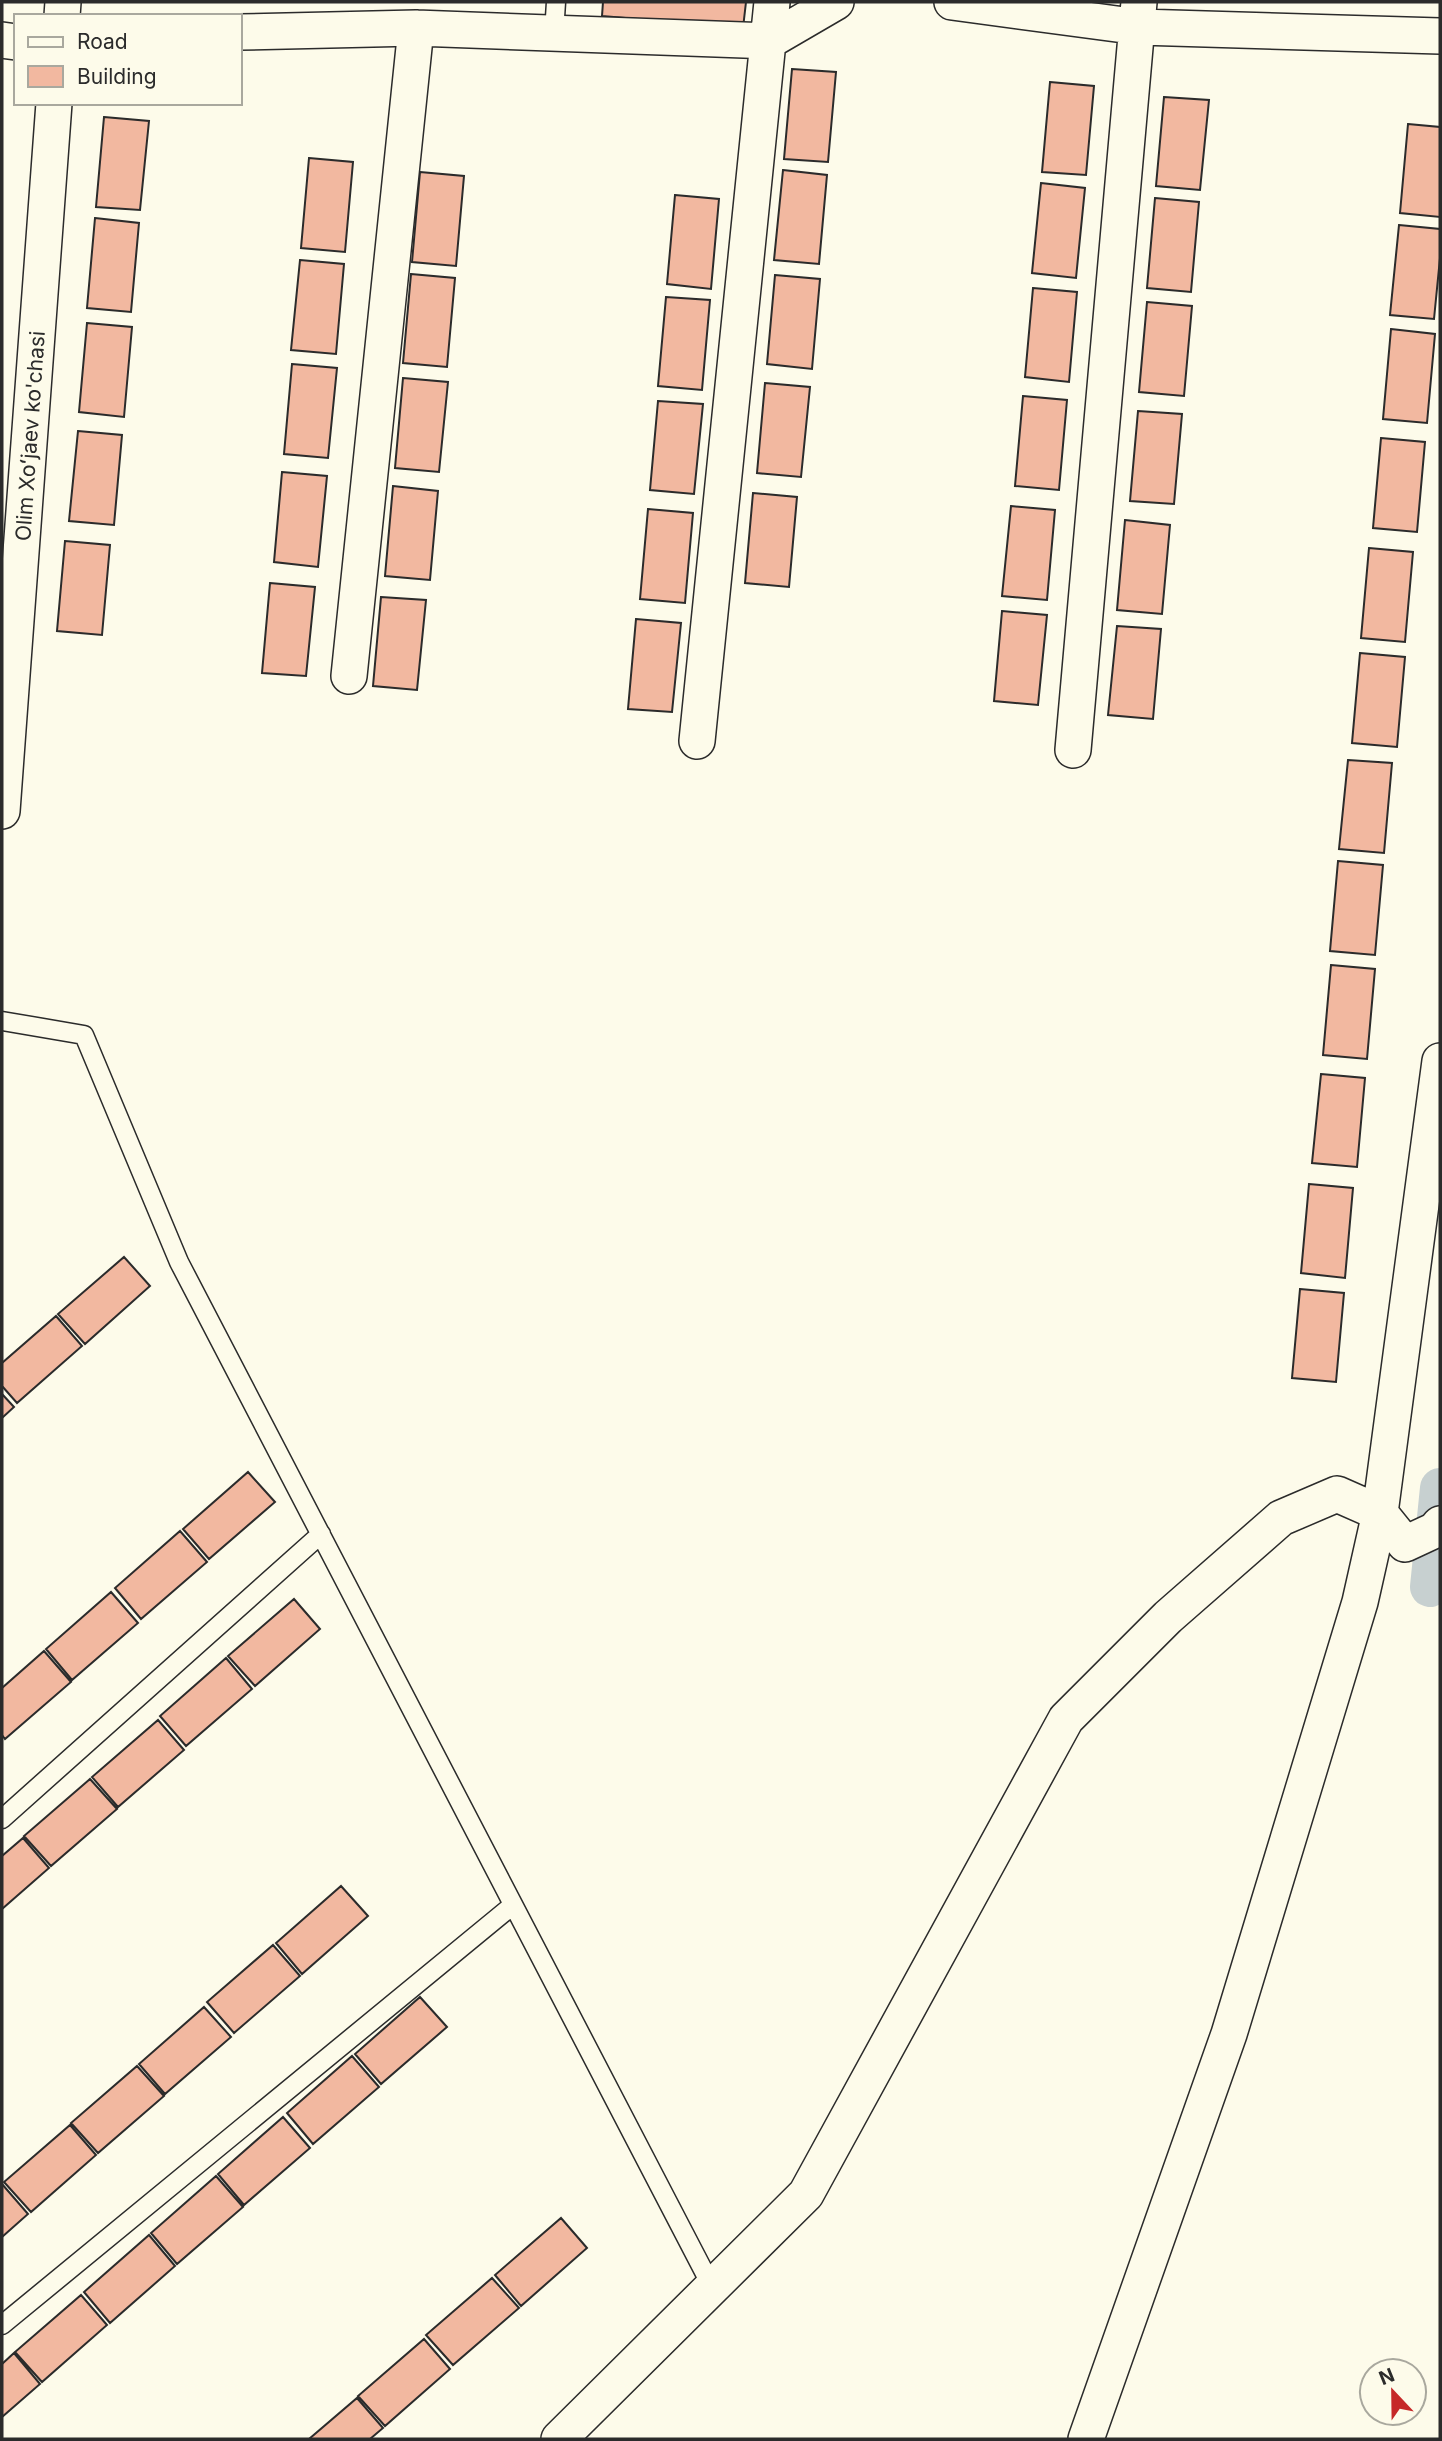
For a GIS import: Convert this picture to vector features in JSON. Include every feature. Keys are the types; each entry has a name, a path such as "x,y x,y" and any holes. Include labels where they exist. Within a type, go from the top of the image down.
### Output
{"street":[{"path":"697,741 772,2"},
{"path":"242,32 416,28 555,18 769,41 836,2"},
{"path":"952,2 1440,36"},
{"path":"1073,750 1139,14"},
{"path":"349,676 416,28"},
{"name":"Olim Xoʻjaev ko'chasi","path":"2,811 54,105"},
{"path":"1086,2439 1229,2034 1360,1602 1380,1513 1440,1061"},
{"path":"559,2439 806,2194 1066,1719 1168,1617 1281,1518 1337,1494 1380,1513 1405,1545 1435,1530 1440,1524"}],"lane":[{"path":"2,1021 83,1035 179,1262 712,2287"},
{"path":"2,1819 321,1534"},
{"path":"2,2325 513,1905"}],"building":[{"path":"603,2 746,2 743,28 602,16"},
{"path":"792,69 836,72 828,162 784,159"},
{"path":"1050,82 1094,86 1086,175 1042,172"},
{"path":"1164,97 1209,100 1200,190 1156,186"},
{"path":"104,117 149,121 140,210 96,207"},
{"path":"1408,124 1440,127 1440,217 1400,213"},
{"path":"309,158 353,162 345,252 301,248"},
{"path":"783,170 827,175 819,264 774,260"},
{"path":"420,172 464,176 456,266 412,262"},
{"path":"1041,183 1085,188 1076,278 1032,273"},
{"path":"675,195 719,199 711,289 667,284"},
{"path":"1155,198 1199,202 1191,292 1147,288"},
{"path":"95,218 139,223 131,312 87,308"},
{"path":"1399,225 1440,229 1434,319 1390,315"},
{"path":"300,260 344,264 336,354 291,350"},
{"path":"411,274 455,278 447,367 403,363"},
{"path":"775,275 820,279 812,369 767,364"},
{"path":"1033,288 1077,292 1069,382 1025,377"},
{"path":"666,297 710,300 702,390 658,386"},
{"path":"1147,302 1192,306 1184,396 1139,392"},
{"path":"87,323 132,327 124,417 79,412"},
{"path":"1391,329 1435,334 1427,423 1383,419"},
{"path":"292,364 337,368 328,458 284,454"},
{"path":"403,378 448,382 439,472 395,468"},
{"path":"765,383 810,387 801,477 757,473"},
{"path":"1023,396 1067,400 1059,490 1015,486"},
{"path":"658,401 703,404 694,494 650,490"},
{"path":"1138,411 1182,414 1174,504 1130,501"},
{"path":"78,431 122,435 114,525 69,521"},
{"path":"1381,438 1425,442 1417,532 1373,528"},
{"path":"282,472 327,476 318,567 274,562"},
{"path":"393,486 438,491 430,580 385,576"},
{"path":"753,493 797,497 789,587 745,583"},
{"path":"1011,506 1055,510 1047,600 1002,596"},
{"path":"648,509 693,513 685,603 640,599"},
{"path":"1125,520 1170,525 1162,614 1117,610"},
{"path":"65,541 110,545 102,635 57,631"},
{"path":"1369,548 1413,552 1405,642 1361,638"},
{"path":"270,583 315,587 306,676 262,673"},
{"path":"381,597 426,600 417,690 373,686"},
{"path":"1002,611 1047,615 1038,705 994,701"},
{"path":"636,619 681,623 672,712 628,709"},
{"path":"1117,626 1161,629 1153,719 1108,715"},
{"path":"1360,653 1405,657 1397,747 1352,743"},
{"path":"1348,760 1392,763 1384,853 1339,849"},
{"path":"1338,861 1383,865 1375,955 1330,951"},
{"path":"1331,965 1375,969 1367,1059 1323,1055"},
{"path":"1321,1074 1365,1078 1357,1167 1312,1163"},
{"path":"1309,1184 1353,1188 1345,1278 1301,1273"},
{"path":"124,1257 150,1286 85,1344 58,1314"},
{"path":"1300,1289 1344,1293 1336,1382 1292,1378"},
{"path":"56,1316 82,1346 17,1403 2,1386 2,1363"},
{"path":"2,1394 14,1407 2,1418"},
{"path":"248,1472 275,1502 209,1559 183,1529"},
{"path":"180,1531 207,1562 141,1619 115,1588"},
{"path":"111,1592 138,1623 72,1680 46,1649"},
{"path":"294,1599 320,1629 255,1686 228,1656"},
{"path":"44,1651 71,1682 5,1739 2,1735 2,1688"},
{"path":"226,1658 252,1689 186,1746 160,1716"},
{"path":"158,1720 184,1750 118,1807 92,1777"},
{"path":"90,1779 117,1809 51,1866 24,1836"},
{"path":"23,1838 49,1868 2,1909 2,1856"},
{"path":"341,1886 368,1916 302,1974 276,1943"},
{"path":"273,1945 300,1976 234,2033 207,2002"},
{"path":"420,1997 447,2027 381,2084 355,2054"},
{"path":"204,2007 231,2037 165,2094 139,2064"},
{"path":"352,2056 379,2087 313,2144 287,2113"},
{"path":"137,2066 164,2096 98,2153 71,2123"},
{"path":"283,2117 310,2148 244,2205 218,2174"},
{"path":"70,2125 96,2155 31,2212 4,2182"},
{"path":"216,2176 243,2207 177,2264 151,2233"},
{"path":"2,2184 28,2214 2,2237"},
{"path":"561,2218 587,2248 521,2306 495,2275"},
{"path":"149,2235 175,2266 110,2323 84,2292"},
{"path":"492,2278 519,2308 453,2365 426,2335"},
{"path":"81,2295 107,2325 42,2382 15,2352"},
{"path":"424,2339 450,2369 385,2426 358,2396"},
{"path":"14,2353 40,2384 2,2417 2,2364"},
{"path":"357,2398 383,2428 370,2439 309,2439"}],"waterway":[{"path":"1430,1587 1440,1488"}]}
